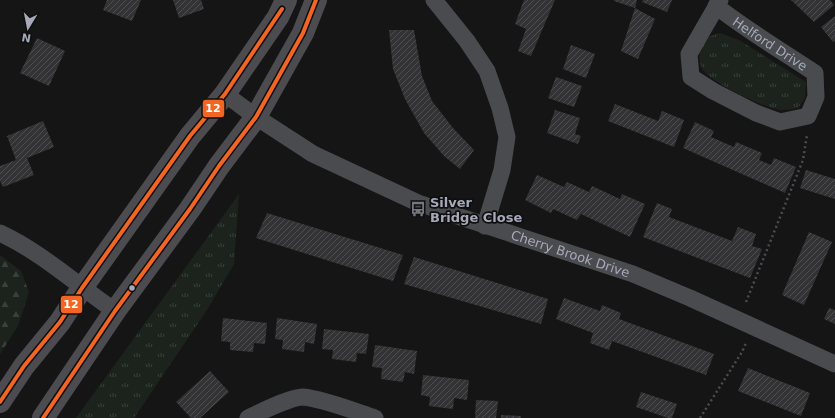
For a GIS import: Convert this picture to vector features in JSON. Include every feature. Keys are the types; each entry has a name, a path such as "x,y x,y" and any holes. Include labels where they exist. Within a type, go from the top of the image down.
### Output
{"main road":[{"path":"0,402 24,366 60,322 82,288 190,136 225,94 278,17 286,0"},
{"path":"43,418 115,311 256,116 302,33 316,0"}],"street":[{"path":"434,0 467,41 487,71 500,108 507,137 502,170 485,226"},
{"name":"Helford Drive","path":"718,3 743,27 815,73 816,97 808,116 780,122 756,113 713,91 691,77 689,54 718,3"},
{"name":"Cherry Brook Drive","path":"225,94 313,154 384,188 418,203 633,274 753,326 835,364"},
{"path":"0,233 52,264 82,288 115,311"},
{"path":"248,418 278,404 302,397 330,403 375,418"}],"path":[{"path":"753,284 803,160 808,116"},
{"path":"700,418 742,352 753,326"}],"green space":[{"path":"720,33 739,40 806,82 805,98 798,108 782,110 774,109 728,88 708,75 701,66 699,57 701,47 705,40"},
{"path":"239,194 234,264 207,310 134,418 76,418"},
{"path":"0,255 21,271 29,292 18,326 0,354"}],"building":[{"path":"107,0 141,0 132,21 103,10"},
{"path":"173,0 201,0 204,9 179,18"},
{"path":"524,0 555,0 531,56 518,51 526,29 515,24"},
{"path":"614,0 637,0 635,8"},
{"path":"643,0 672,0 667,12 642,2"},
{"path":"791,0 830,0 834,5 814,22"},
{"path":"635,8 655,19 638,59 621,51"},
{"path":"835,16 835,41 833,42 821,27"},
{"path":"389,30 414,30 422,76 432,101 453,128 474,150 460,169 444,156 424,133 405,99 393,69"},
{"path":"37,38 65,51 49,86 20,73"},
{"path":"571,45 595,54 586,78 563,69"},
{"path":"556,77 582,86 574,107 548,98"},
{"path":"615,104 658,121 662,111 684,120 674,147 608,121"},
{"path":"555,110 580,118 575,134 581,136 578,144 547,133"},
{"path":"43,121 54,147 27,158 34,175 3,187 0,181 0,166 16,160 7,136"},
{"path":"695,122 714,131 711,137 734,147 736,142 762,153 759,160 771,165 774,158 796,167 785,193 683,148"},
{"path":"806,170 835,179 835,199 800,188"},
{"path":"537,175 564,187 567,182 589,192 592,186 620,199 622,194 645,204 630,237 581,214 577,220 553,209 551,213 525,200"},
{"path":"657,203 672,209 669,217 732,241 738,227 756,234 752,246 762,249 750,278 643,237"},
{"path":"267,213 403,255 393,281 256,238"},
{"path":"809,232 832,242 804,305 782,295"},
{"path":"414,257 548,299 541,324 404,284"},
{"path":"564,298 600,311 602,305 621,313 619,319 714,354 706,375 612,341 609,350 590,343 593,333 556,319"},
{"path":"829,308 835,310 835,324 824,319"},
{"path":"223,318 267,323 265,344 254,343 253,352 230,350 230,342 221,341"},
{"path":"277,318 317,324 314,344 305,342 304,352 282,349 283,340 275,339"},
{"path":"324,329 369,334 366,354 357,353 356,362 332,359 333,350 322,349"},
{"path":"375,345 417,351 414,374 405,372 403,382 381,379 382,368 372,367"},
{"path":"748,368 810,393 801,416 738,391"},
{"path":"210,371 229,392 200,418 191,418 176,402"},
{"path":"423,375 469,380 467,400 454,398 453,409 429,406 430,397 421,395"},
{"path":"641,392 677,404 672,418 636,407"},
{"path":"476,400 498,401 496,418 475,418"},
{"path":"501,415 521,416 521,418 501,418"}],"transit line":[{"name":"12","path":"43,418 115,311 256,117 303,33 316,0"},
{"name":"12","path":"0,402 24,366 60,322 82,288 190,136 225,94 282,9"}],"place":[{"name":"Silver Bridge Close","path":"418,209"}]}
